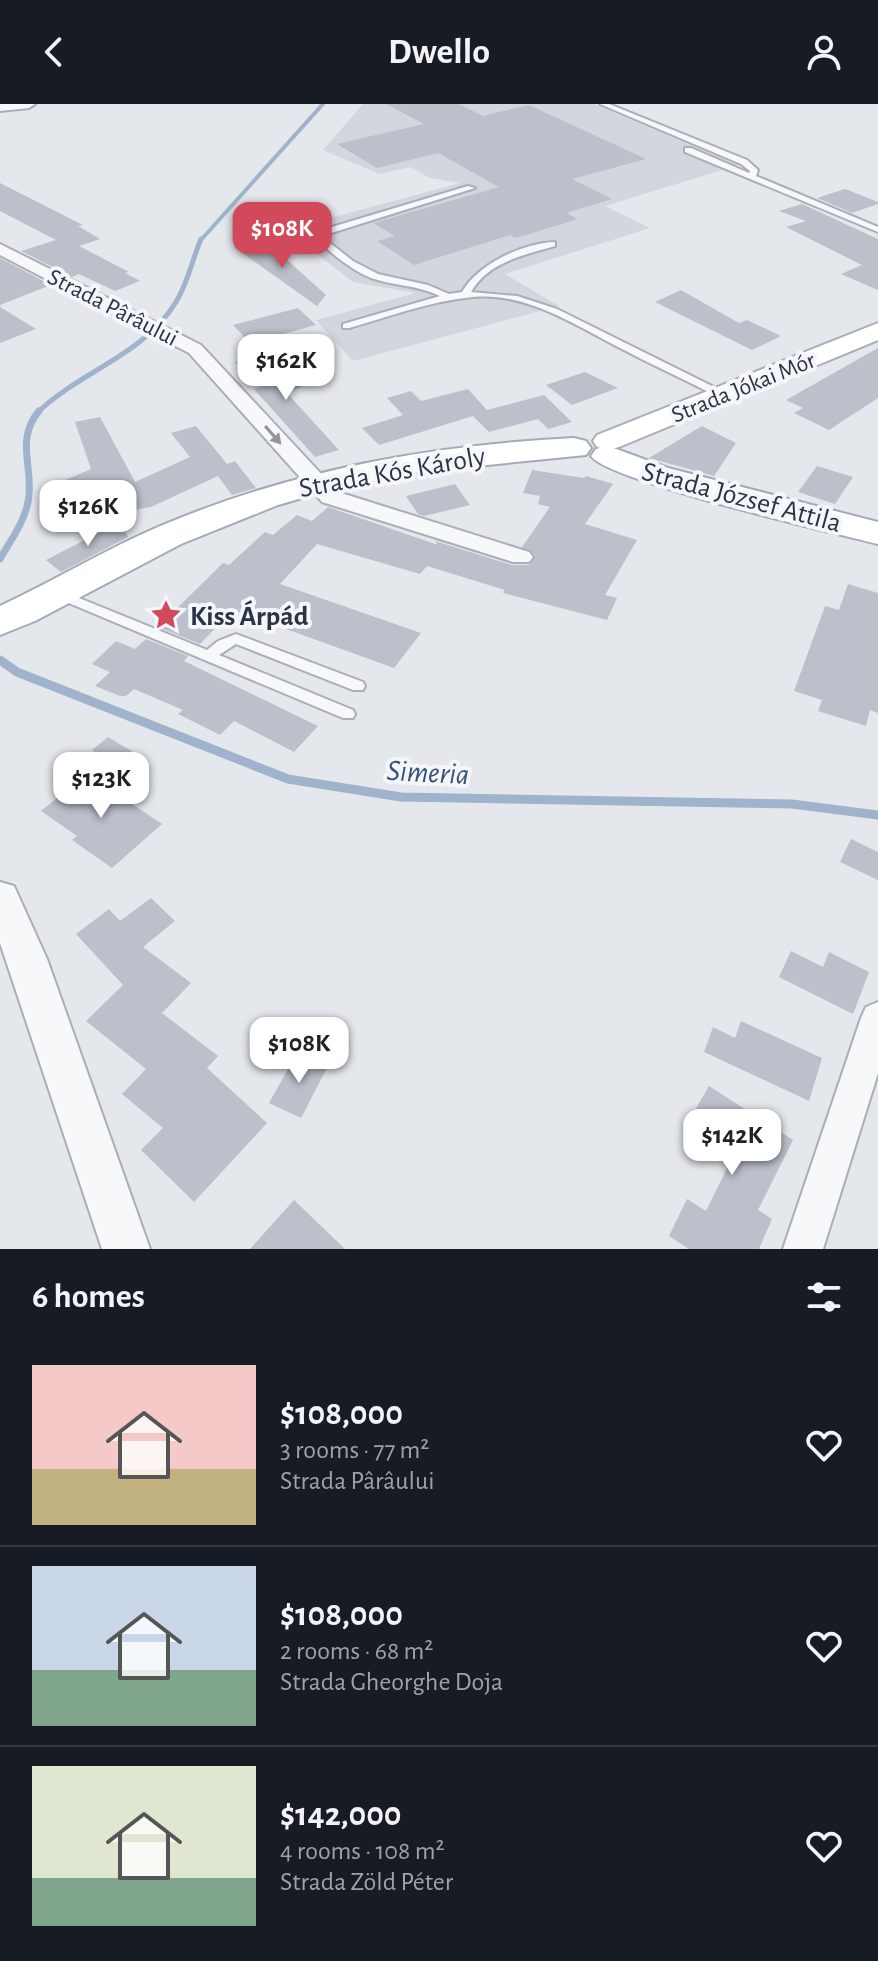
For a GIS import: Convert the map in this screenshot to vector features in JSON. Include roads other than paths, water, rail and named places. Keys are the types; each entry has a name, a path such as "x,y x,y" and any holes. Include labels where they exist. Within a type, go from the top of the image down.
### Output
{"main road":[{"name":"Strada Jókai Mór","path":"597,448 878,331"},
{"name":"Strada Kós Károly","path":"5,620 205,520 313,482 462,455 597,448"},
{"name":"Strada József Attila","path":"597,448 656,475 878,533"}],"street":[{"path":"0,107 29,104"},
{"name":"Strada Pârâului","path":"0,249 180,340 210,362 313,482 330,497 521,557"},
{"path":"0,898 27,959 126,1249"},
{"path":"803,1249 878,1018"}],"lane":[{"path":"603,104 744,162 754,170 752,177"},
{"path":"688,150 878,230"},
{"path":"449,298 426,285 381,278 352,266 321,239 325,232 471,188"},
{"path":"464,296 472,279 483,269 552,244"},
{"path":"346,326 449,298 511,296 528,300 724,396"},
{"path":"57,593 348,714"},
{"path":"208,656 223,644 236,639 358,686"}],"waterway":[{"name":"Simeria","path":"200,240 323,104"},
{"name":"Simeria","path":"39,412 54,398 129,350 162,321 180,295 200,240"},
{"name":"Simeria","path":"0,559 26,510 29,490 26,444 32,422 39,412"},
{"name":"Simeria","path":"0,660 17,672 288,779 401,797 792,804 878,815"}],"place":[{"name":"Kiss Árpád","path":"166,615"}]}
